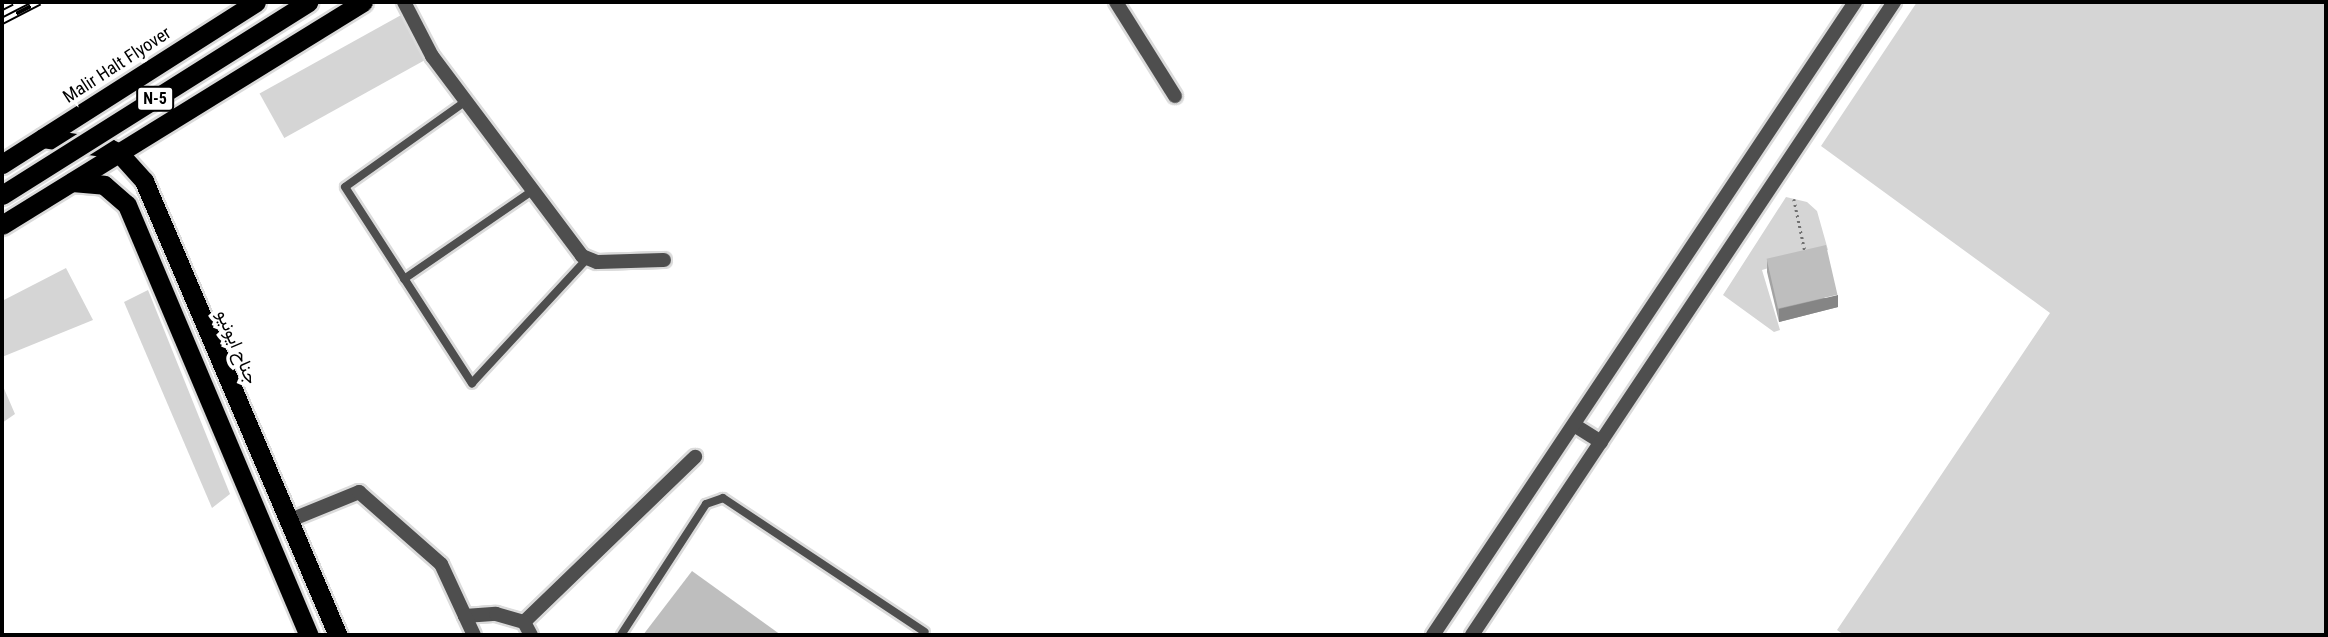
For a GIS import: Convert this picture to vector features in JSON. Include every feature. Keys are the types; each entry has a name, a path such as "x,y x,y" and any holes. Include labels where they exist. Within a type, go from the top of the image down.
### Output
{"highway":[{"name":"Malir Halt Flyover","path":"2,164 256,2"},
{"name":"N-5","path":"2,195 308,2"},
{"path":"2,225 363,2"},
{"path":"186,46 189,71 211,94"},
{"path":"43,138 96,145 119,153"},
{"name":"جناح ایونیو","path":"119,153 134,167 153,200 338,635"},
{"path":"72,182 104,185 127,205 309,635"},
{"path":"272,544 291,528"}],"street":[{"path":"404,2 432,56 532,191 587,259 664,260"},
{"path":"1116,2 1175,96"},
{"path":"1433,635 1855,2"},
{"path":"1472,635 1894,2"},
{"path":"1574,425 1601,442"},
{"path":"465,616 496,614 527,629 695,457"},
{"path":"291,528 359,492 441,564 474,635"}],"lane":[{"path":"466,101 345,187 472,383 587,259"},
{"path":"404,279 532,191"},
{"path":"621,635 706,504 723,498 925,632"}],"path":[{"path":"1794,199 1806,257"}],"shaded area":[{"path":"1917,2 2326,2 2326,635 1844,635 1837,630 2050,313 1821,146"},
{"path":"403,14 428,59 284,138 260,94"},
{"path":"1786,197 1807,202 1817,211 1828,250 1762,270 1780,330 1774,332 1723,295"},
{"path":"66,268 93,320 2,357 2,301"},
{"path":"148,290 230,494 212,508 124,302"},
{"path":"2,384 15,414 2,423"}],"building":[{"path":"1826,245 1837,295 1778,308 1767,259"},
{"path":"692,571 781,635 643,635"}],"railway":[{"path":"2,7 12,2"},
{"path":"2,21 39,2"}]}
